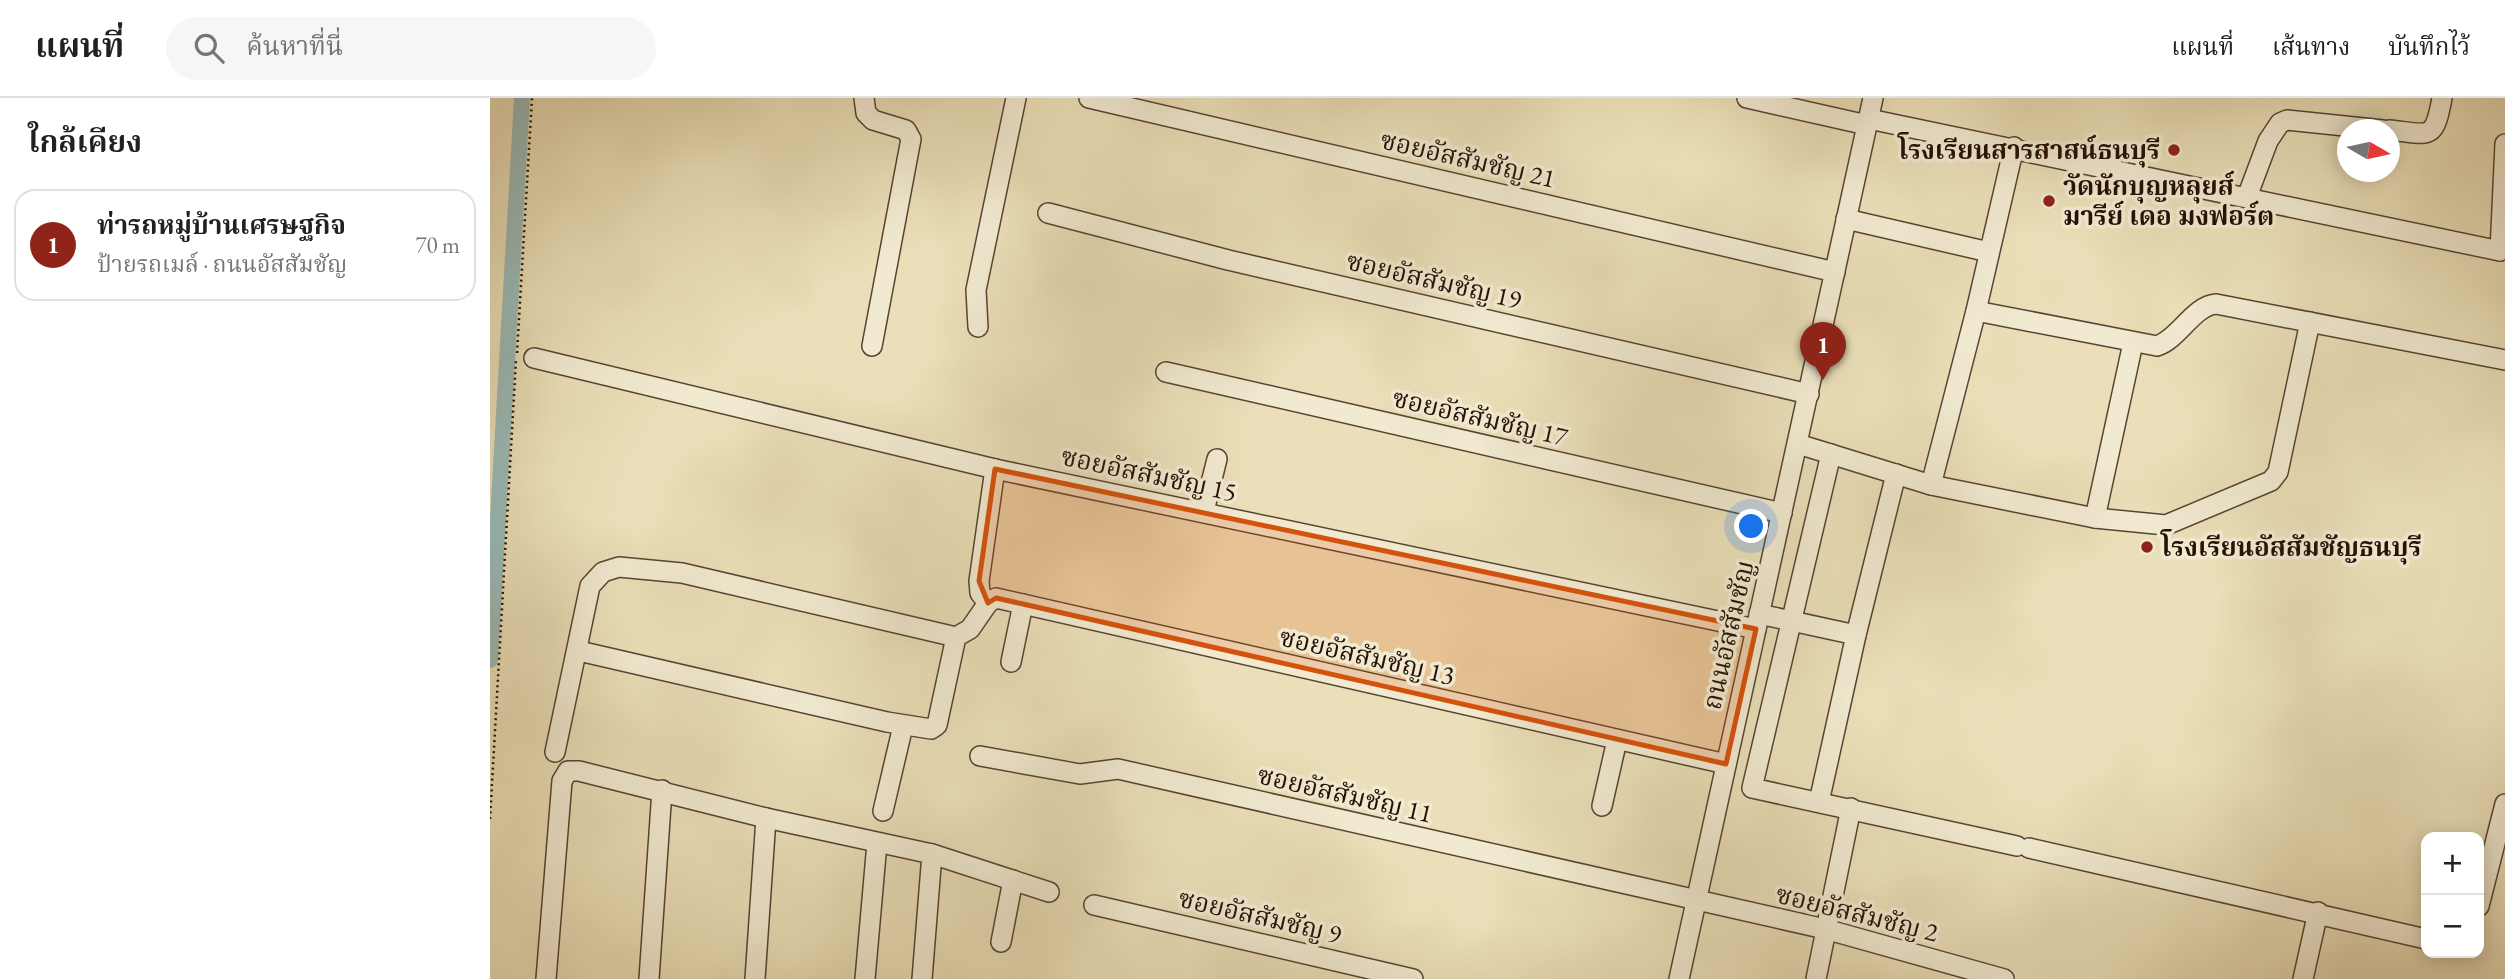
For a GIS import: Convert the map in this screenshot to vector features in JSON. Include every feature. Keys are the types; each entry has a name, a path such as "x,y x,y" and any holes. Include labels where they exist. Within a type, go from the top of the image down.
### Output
{"street":[{"path":"864,98 866,113 873,120 906,130 911,139 873,346"},
{"path":"978,327 976,290 1016,98"},
{"name":"ซอยอัสสัมชัญ 21","path":"1089,98 1835,272"},
{"path":"1747,98 2014,147 2503,253 2505,144"},
{"name":"ถนนอัสสัมชัญ","path":"1679,979 1873,98"},
{"path":"2400,131 2425,134 2432,131 2437,126 2442,98"},
{"path":"2247,197 2268,141 2280,123 2287,120 2337,125"},
{"path":"1931,485 1976,311 2014,147"},
{"name":"ซอยอัสสัมชัญ 19","path":"1048,213 1228,260 1809,394"},
{"path":"1846,219 1989,252"},
{"path":"1976,311 2133,343 2162,345 2211,304 2505,360"},
{"path":"1798,444 1931,485 2095,518 2166,525 2272,481 2278,472 2310,322"},
{"path":"2095,518 2133,343"},
{"name":"ซอยอัสสัมชัญ 15","path":"534,358 995,469 1758,622 1792,621 1856,635"},
{"name":"ซอยอัสสัมชัญ 17","path":"1166,372 1782,513"},
{"path":"1752,788 1831,454"},
{"path":"1204,511 1217,459"},
{"path":"555,752 579,651 590,586 603,572 619,567 682,573 956,636 970,629 992,600 980,593 979,581 995,469"},
{"path":"1819,802 1856,635 1896,474"},
{"name":"ซอยอัสสัมชัญ 13","path":"992,600 1023,604 1617,740 1724,773 1752,788 2318,912 2421,938"},
{"path":"1011,662 1023,604"},
{"path":"579,651 922,729 937,725 956,636"},
{"path":"883,811 902,726"},
{"path":"1602,806 1617,740"},
{"name":"ซอยอัสสัมชัญ 11","path":"980,756 1080,774 1118,769 1696,901"},
{"path":"546,979 562,781 568,771 579,771 766,818 932,854 1049,892"},
{"path":"649,979 662,790"},
{"path":"2482,895 2505,804"},
{"path":"1815,979 1851,808"},
{"path":"755,979 766,818"},
{"path":"865,979 877,843"},
{"path":"922,979 932,854"},
{"path":"1000,942 1013,880"},
{"name":"ซอยอัสสัมชัญ 2","path":"1696,901 1825,929 2004,979"},
{"name":"ซอยอัสสัมชัญ 9","path":"1094,905 1413,979"},
{"path":"2303,979 2318,912"}],"path":[{"path":"490,819 532,98"}],"highlighted area":[{"path":"995,469 1756,629 1726,764 996,598 988,603 979,581"}],"waterway":[{"path":"490,660 522,98"}],"place":[{"name":"โรงเรียนสารสาสน์ธนบุรี","path":"2174,150"},
{"name":"วัดนักบุญหลุยส์ มารีย์ เดอ มงฟอร์ต","path":"2049,201"},
{"name":"ท่ารถหมู่บ้านเศรษฐกิจ","path":"1823,380"},
{"name":"โรงเรียนอัสสัมชัญธนบุรี","path":"2147,547"}]}
